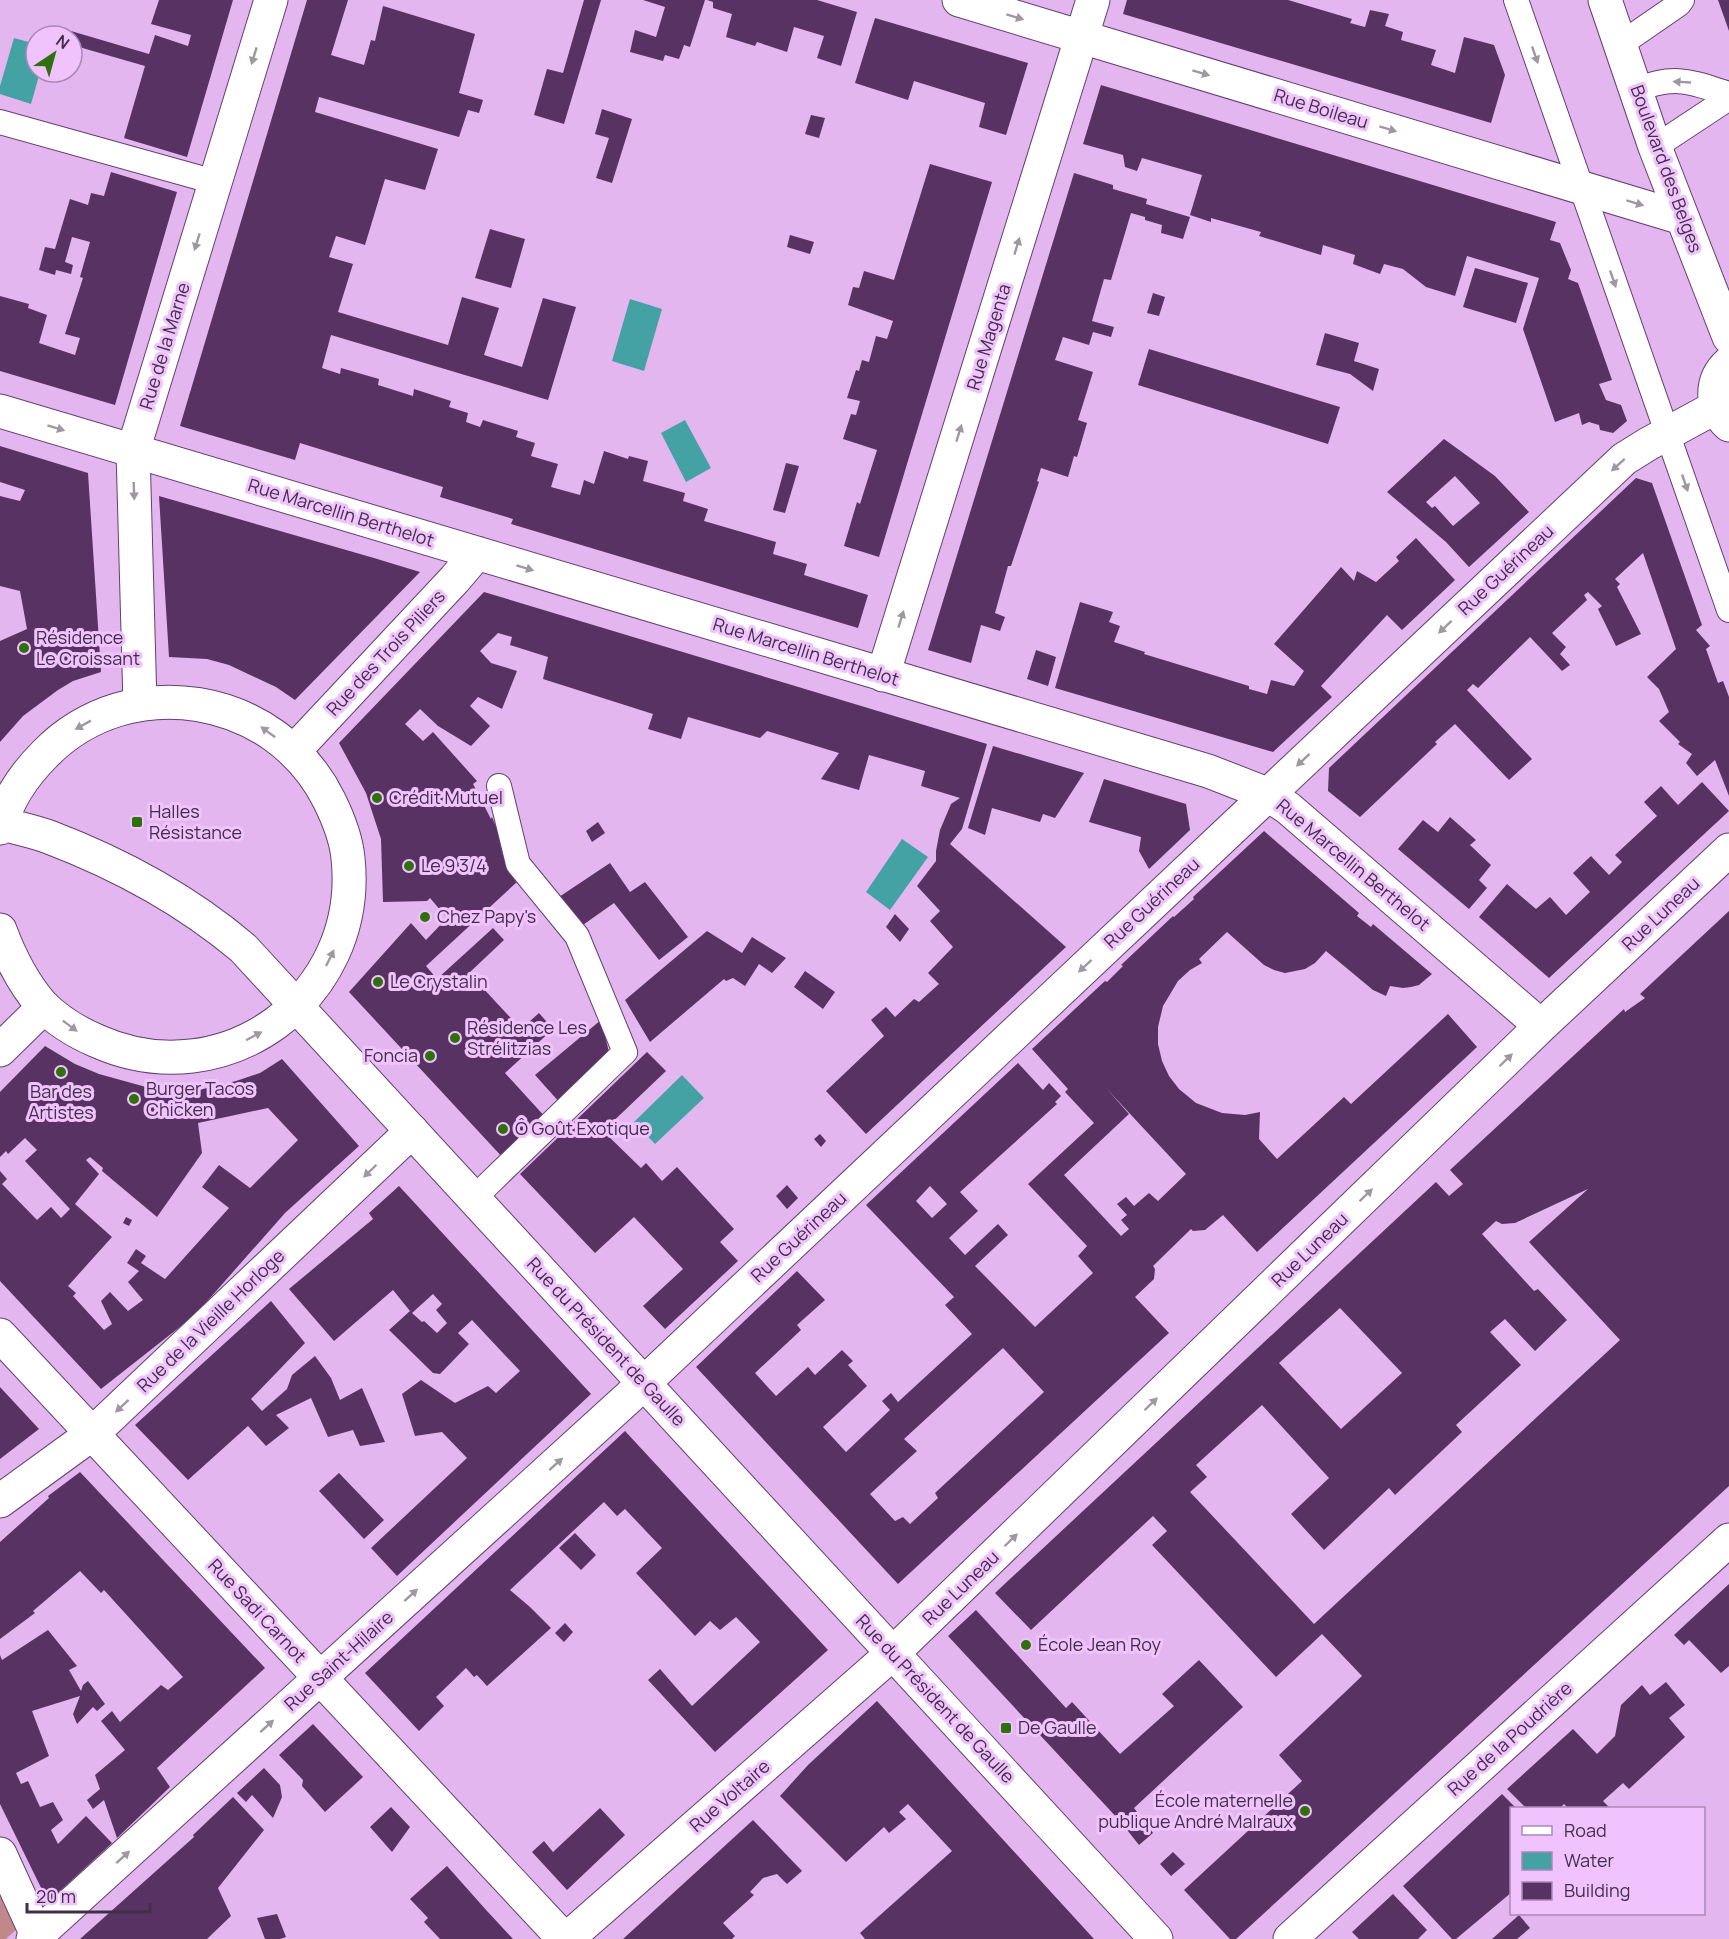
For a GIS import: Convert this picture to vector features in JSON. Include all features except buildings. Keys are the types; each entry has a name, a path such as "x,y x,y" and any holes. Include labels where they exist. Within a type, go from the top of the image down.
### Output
{"street":[{"name":"Rue de la Marne","path":"140,704 133,451 271,0"},
{"name":"Rue Boileau","path":"958,0 1682,218"},
{"name":"Rue Magenta","path":"883,675 1093,0"},
{"name":"Boulevard des Belges","path":"1605,0 1655,147 1729,337"},
{"path":"1723,416 1714,394 1716,380 1729,363"},
{"name":"Rue Marcellin Berthelot","path":"0,411 1208,771 1267,794 1317,833 1541,1026"},
{"name":"Rue Guérineau","path":"644,1383 1624,459 1668,434 1723,416"},
{"name":"Rue des Trois Piliers","path":"294,751 477,553"},
{"path":"0,825 14,794 32,767 54,744 80,726 109,712 140,704 182,702 222,709 260,726 294,751 320,782 338,818 348,857 349,888 340,938 323,974 297,1006 278,1023 231,1048 193,1057 154,1058 116,1049 80,1033 44,1006 26,984 9,955 0,930"},
{"name":"Rue du Président de Gaulle","path":"0,825 57,840 159,888 214,923 243,948 1156,1939"},
{"name":"Rue Luneau","path":"893,1653 1541,1026 1729,849"},
{"path":"0,1050 44,1006"},
{"name":"Rue de la Vieille Horloge","path":"0,1500 92,1434 412,1131"},
{"name":"Rue Sadi Carnot","path":"0,1335 566,1939"},
{"name":"Rue Saint-Hilaire","path":"35,1937 644,1383"},
{"name":"Rue de la Poudrière","path":"1290,1939 1729,1540"},
{"name":"Rue Voltaire","path":"566,1939 893,1653"},
{"path":"0,1854 35,1937"}],"lane":[{"path":"1516,0 1729,610"},
{"path":"1621,44 1682,0"},
{"path":"1636,90 1655,82 1687,80 1729,96"},
{"path":"1655,147 1729,96"},
{"path":"0,122 215,182"},
{"path":"474,1198 625,1052 577,936 518,864 499,786"}],"shaded area":[{"path":"0,1887 20,1926 6,1939 0,1939"}],"water":[{"path":"14,38 24,41 24,84 37,84 31,104 0,94 0,86"},
{"path":"630,299 662,309 644,371 612,361"},
{"path":"685,420 711,468 686,482 661,433"},
{"path":"902,839 928,857 890,910 866,892"},
{"path":"682,1075 704,1098 655,1144 634,1122"}],"place":[{"name":"Résidence Le Croissant","path":"24,648"},
{"name":"Crédit Mutuel","path":"377,798"},
{"name":"Halles Résistance","path":"137,822"},
{"name":"Le 9 3/4","path":"409,866"},
{"name":"Chez Papy's","path":"425,917"},
{"name":"Le Crystalin","path":"378,982"},
{"name":"Résidence Les Strélitzias","path":"455,1038"},
{"name":"Foncia","path":"430,1056"},
{"name":"Bar des Artistes","path":"61,1072"},
{"name":"Burger Tacos Chicken","path":"134,1099"},
{"name":"Ô Goût Exotique","path":"503,1129"},
{"name":"École Jean Roy","path":"1026,1645"},
{"name":"De Gaulle","path":"1006,1728"},
{"name":"École maternelle publique André Malraux","path":"1305,1811"}]}
